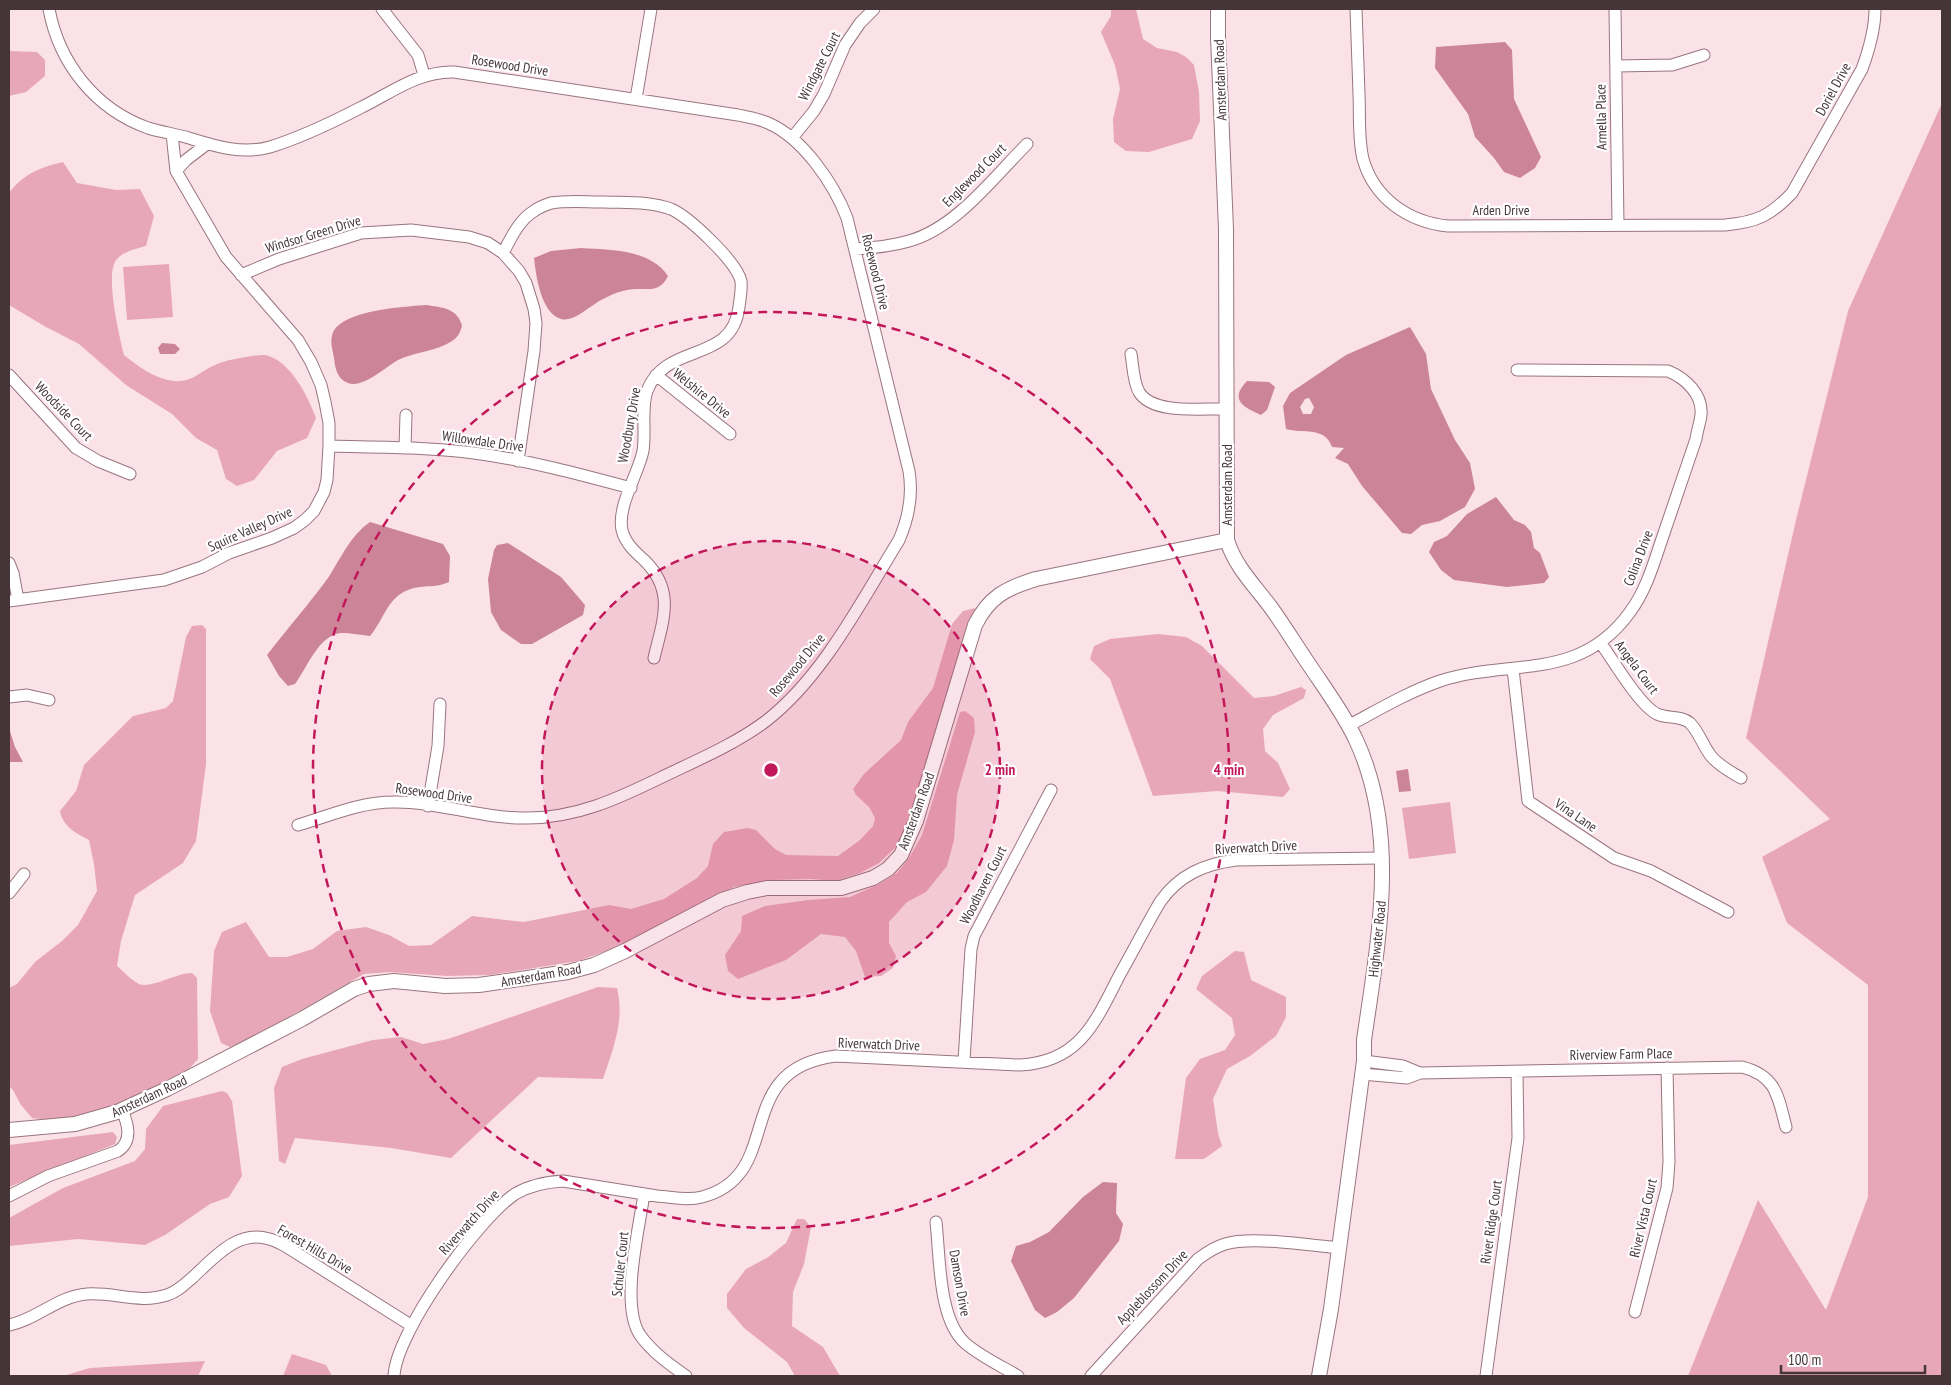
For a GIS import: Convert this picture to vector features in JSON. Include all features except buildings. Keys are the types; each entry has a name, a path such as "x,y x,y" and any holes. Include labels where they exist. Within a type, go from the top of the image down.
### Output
{"street":[{"name":"Rosewood Drive","path":"49,9 58,41 69,64 93,93 117,112 137,124 207,144 234,150 267,148 360,108 424,75 444,71 454,72 636,99 767,122 792,138 808,155 834,190 848,218 912,486 908,517 899,540 826,657 786,704 751,731 711,753 604,804 570,814 529,818 492,817 394,802 364,805 298,825"},
{"path":"382,9 418,55 424,75"},
{"path":"636,99 651,9"},
{"name":"Windgate Court","path":"792,138 819,103 845,45 860,23 874,9"},
{"name":"Amsterdam Road","path":"9,1130 75,1124 122,1110 167,1089 354,989 369,984 394,982 445,986 480,985 568,972 611,958 722,900 767,888 841,888 873,878 888,869 901,855 908,842 975,624 982,611 992,600 1015,585 1036,579 1227,540 1226,229 1218,9"},
{"name":"Arden Drive","path":"1356,9 1360,144 1363,158 1372,180 1380,193 1393,205 1421,221 1434,225 1725,225 1755,221 1778,208 1792,193 1800,178"},
{"name":"Armella Place","path":"1615,9 1618,225"},
{"name":"Doriel Drive","path":"1800,178 1862,69 1872,36 1875,9"},
{"path":"1616,66 1672,65 1704,55"},
{"name":"Squire Valley Drive","path":"12,602 164,580 202,567 229,553 294,528 314,511 324,492 327,480 329,423 321,385 311,362 298,340 226,257 176,171 172,134"},
{"path":"176,171 186,160 207,144"},
{"name":"Englewood Court","path":"855,250 909,242 951,220 1027,144"},
{"name":"Woodbury Drive","path":"502,253 525,217 534,210 549,204 564,202 652,204 673,210 692,222 738,274 741,287 739,310 732,328 724,340 666,365 656,375 647,391 642,452 621,517 622,530 630,546 656,574 665,597 665,612 654,658"},
{"name":"Windsor Green Drive","path":"241,275 287,256 361,233 411,230 469,237 488,242 520,271 526,282 536,323 534,351 518,461"},
{"path":"1131,354 1136,384 1140,392 1150,402 1162,407 1227,409"},
{"name":"Colina Drive","path":"1348,726 1405,696 1440,681 1481,672 1560,662 1593,647 1619,626 1631,612 1645,588 1696,439 1701,407 1692,387 1685,380 1668,371 1517,370"},
{"name":"Woodside Court","path":"9,375 76,448 98,461 130,474"},
{"name":"Welshire Drive","path":"656,375 730,434"},
{"path":"405,448 406,414"},
{"name":"Willowdale Drive","path":"329,446 405,448 474,453 518,461 631,488"},
{"name":"Highwater Road","path":"1227,540 1235,561 1273,610 1356,741 1370,779 1376,806 1382,858 1382,906 1364,1040 1363,1067 1319,1376"},
{"path":"9,563 13,573 12,602"},
{"name":"Angela Court","path":"1600,642 1651,709 1658,714 1677,717 1690,724 1712,757 1721,766 1741,778"},
{"name":"Vina Lane","path":"1513,669 1528,801 1614,858 1650,871 1728,912"},
{"path":"9,697 27,695 49,700"},
{"path":"428,806 438,746 440,704"},
{"name":"Woodhaven Court","path":"964,1062 970,958 974,936 1051,790"},
{"name":"Riverwatch Drive","path":"394,1376 402,1343 461,1250 503,1204 530,1186 546,1182 563,1181 676,1199 702,1197 722,1189 738,1175 750,1158 763,1112 770,1096 782,1079 804,1064 836,1056 1033,1064 1052,1060 1075,1046 1092,1027 1160,902 1171,888 1192,872 1217,862 1236,860 1382,858"},
{"path":"9,893 24,874"},
{"name":"Riverview Farm Place","path":"1363,1067 1407,1078 1420,1073 1742,1067 1754,1070 1765,1077 1773,1086 1786,1127"},
{"name":"River Vista Court","path":"1635,1312 1667,1188 1669,1162 1667,1068"},
{"name":"River Ridge Court","path":"1486,1376 1518,1138 1517,1072"},
{"path":"9,1196 48,1176 118,1151 124,1147 128,1140 128,1133 122,1110"},
{"name":"Schuler Court","path":"644,1194 630,1291 632,1314 639,1333 651,1349 686,1376"},
{"name":"Damson Drive","path":"936,1222 947,1314 952,1325 966,1344 1018,1376"},
{"name":"Forest Hills Drive","path":"9,1325 70,1298 87,1294 138,1300 154,1299 169,1295 180,1288 228,1245 242,1239 255,1237 269,1238 287,1247 412,1326"},
{"name":"Appleblossom Drive","path":"1091,1376 1192,1265 1211,1250 1225,1244 1237,1242 1287,1243 1338,1248"}],"shaded area":[{"path":"1111,9 1136,9 1143,39 1157,48 1177,52 1194,65 1199,92 1200,121 1192,139 1149,152 1126,151 1114,142 1113,119 1120,89 1115,65 1101,32 1111,16"},
{"path":"1505,42 1512,50 1514,99 1541,157 1535,168 1520,178 1504,172 1475,137 1468,114 1435,68 1436,47"},
{"path":"9,51 37,52 45,60 45,76 26,92 9,96"},
{"path":"1942,103 1942,1376 1688,1376 1758,1200 1826,1310 1868,1197 1868,985 1787,923 1762,857 1830,819 1746,738 1796,520 1848,311"},
{"path":"63,162 77,183 116,190 140,189 154,216 146,246 129,251 121,256 115,262 113,270 114,307 124,355 154,375 167,380 181,381 193,378 214,365 223,362 265,355 274,358 282,364 297,380 316,418 307,438 277,451 254,480 237,486 226,479 217,450 196,438 172,414 126,385 79,344 9,305 9,193 26,176 47,166"},
{"path":"581,248 617,251 640,256 660,267 668,276 660,286 650,289 618,292 573,318 561,319 554,315 544,302 538,284 534,258 551,251"},
{"path":"169,264 173,317 127,320 123,267"},
{"path":"425,305 448,310 457,315 462,326 456,338 440,347 398,360 360,383 348,383 341,379 336,369 331,344 332,336 337,327 346,320 358,315 388,309"},
{"path":"1410,327 1426,354 1431,389 1455,440 1470,463 1475,489 1465,507 1440,521 1422,525 1411,534 1402,533 1362,486 1348,464 1335,458 1344,448 1332,447 1329,440 1319,433 1286,429 1283,406 1290,393 1346,355","holes":["1309,398 1314,407 1311,414 1303,414 1300,407 1305,399"]},
{"path":"162,343 175,344 180,349 175,354 160,354 158,348"},
{"path":"1247,381 1269,382 1275,387 1267,410 1261,415 1240,402 1239,393"},
{"path":"1496,497 1514,520 1525,525 1531,532 1534,548 1540,553 1549,577 1544,583 1507,587 1454,580 1441,570 1429,552 1434,542 1447,536 1467,514"},
{"path":"370,522 443,544 450,556 449,582 405,591 392,601 370,636 342,633 327,639 314,653 295,684 288,686 279,676 267,655 328,578 351,541"},
{"path":"508,543 561,577 585,605 583,615 532,644 521,644 501,630 491,612 488,579 494,550 497,545"},
{"path":"975,608 914,811 901,842 879,863 860,873 836,881 811,879 775,880 734,887 618,947 578,961 490,975 447,976 390,972 364,974 256,1036 230,1047 221,1043 210,1011 214,951 222,932 246,922 269,957 287,957 313,949 337,931 366,927 389,935 409,946 431,945 472,916 524,922 609,905 631,909 664,899 697,878 708,866 713,844 724,832 748,828 756,830 775,849 786,855 838,856 860,840 873,826 875,818 869,807 856,795 853,789 864,774 901,740 908,722 933,688 952,624 963,611"},
{"path":"202,625 206,629 206,764 196,841 183,863 135,895 121,941 117,966 133,980 144,985 192,973 197,978 198,1059 189,1069 114,1105 73,1117 53,1119 32,1118 9,1086 9,988 17,984 35,962 62,941 78,925 97,891 89,840 67,825 60,811 76,791 84,765 133,716 166,708 173,701 186,637 192,626"},
{"path":"1158,634 1186,637 1202,646 1254,698 1274,696 1301,687 1306,690 1304,698 1273,715 1263,729 1265,751 1278,763 1290,789 1283,797 1217,791 1153,796 1110,679 1090,659 1094,646 1110,639"},
{"path":"965,711 974,718 975,732 957,795 954,840 947,866 926,892 907,902 889,922 889,943 896,956 893,968 881,976 865,977 856,951 845,937 821,934 786,960 738,979 728,971 725,955 741,931 742,916 765,906 850,897 879,884 897,873 909,858 922,835 960,712"},
{"path":"9,728 15,747 23,762 9,762"},
{"path":"1408,769 1411,791 1399,792 1396,771"},
{"path":"1450,802 1456,853 1409,859 1402,808"},
{"path":"1235,951 1244,952 1251,980 1286,997 1286,1017 1276,1036 1250,1056 1227,1069 1213,1099 1222,1146 1204,1159 1175,1159 1186,1078 1200,1059 1225,1050 1235,1035 1232,1018 1196,989 1202,976"},
{"path":"598,987 617,988 620,1012 617,1034 603,1079 538,1077 451,1158 391,1148 295,1138 285,1164 279,1161 274,1088 282,1067 302,1059 373,1040 401,1037 423,1044 448,1039"},
{"path":"222,1091 227,1093 232,1101 242,1176 229,1197 210,1204 165,1235 145,1245 78,1239 9,1246 9,1218 63,1188 135,1161 145,1149 146,1129 163,1106"},
{"path":"113,1132 117,1137 115,1144 9,1187 9,1145"},
{"path":"1103,1182 1117,1183 1116,1213 1123,1224 1119,1241 1074,1298 1057,1312 1045,1318 1035,1310 1011,1261 1016,1246 1030,1242 1049,1232 1083,1197"},
{"path":"797,1219 804,1219 811,1227 804,1264 793,1292 792,1326 823,1347 840,1376 795,1376 787,1362 744,1328 727,1308 727,1294 746,1269 767,1258 786,1243"},
{"path":"292,1354 326,1365 332,1376 283,1376"},
{"path":"205,1361 198,1376 63,1376 90,1368"}]}
